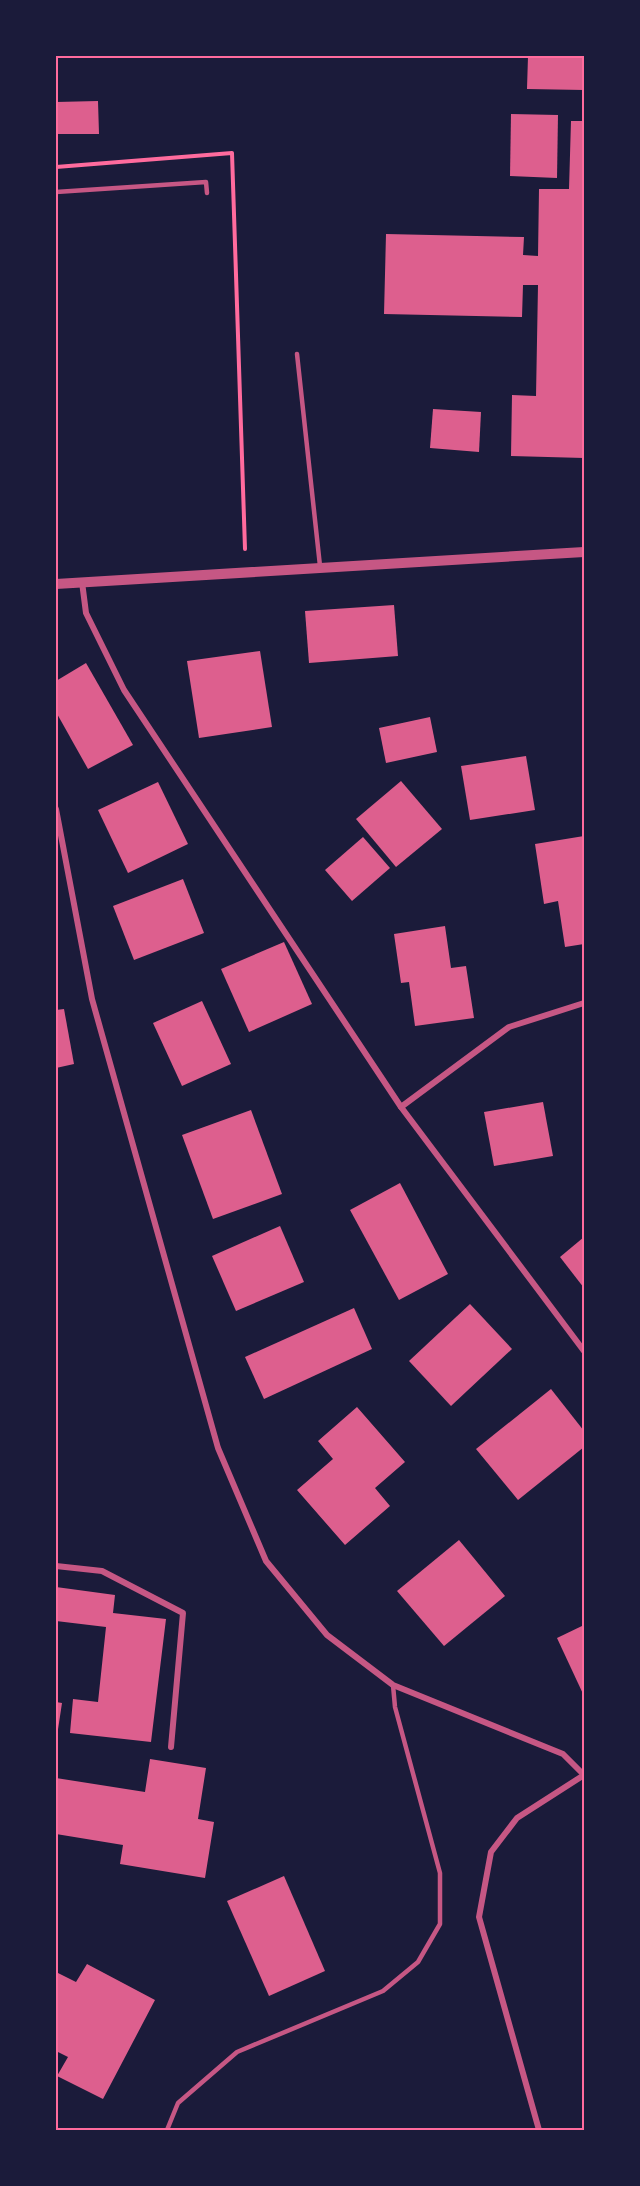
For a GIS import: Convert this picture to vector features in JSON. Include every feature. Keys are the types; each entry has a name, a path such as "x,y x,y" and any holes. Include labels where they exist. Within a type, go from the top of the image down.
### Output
{"street":[{"path":"56,584 585,552"},
{"path":"82,582 86,613 124,690 401,1107 585,1351"},
{"path":"56,809 92,999 218,1448 266,1561 327,1635 393,1685 563,1754 584,1775 517,1818 491,1852 480,1917 539,2130"},
{"path":"401,1107 509,1027 585,1003"},
{"path":"56,1566 102,1571 183,1613 171,1747"}],"lane":[{"path":"56,192 206,182 207,193"},
{"path":"297,354 321,569"},
{"path":"167,2130 178,2103 237,2052 383,1991 418,1962 440,1924 440,1873 395,1707 393,1685"}],"path":[{"path":"56,167 232,153 246,573"}],"building":[{"path":"528,56 584,56 584,90 527,89"},
{"path":"98,101 99,134 56,134 56,102"},
{"path":"511,114 558,115 557,178 510,176"},
{"path":"571,121 584,121 584,458 511,456 512,395 536,396 538,285 523,285 522,317 384,314 386,234 524,237 523,255 538,256 539,189 569,189"},
{"path":"433,409 481,412 479,452 430,448"},
{"path":"394,605 398,656 309,663 305,611"},
{"path":"260,651 272,727 199,738 187,661"},
{"path":"86,663 133,745 88,769 56,712 56,681"},
{"path":"430,717 437,752 386,763 379,728"},
{"path":"526,756 535,810 470,820 461,766"},
{"path":"401,781 442,829 396,867 356,819"},
{"path":"158,782 188,844 128,873 98,810"},
{"path":"584,836 584,944 565,947 558,901 544,904 535,844"},
{"path":"363,837 390,868 352,901 325,870"},
{"path":"183,879 204,933 134,960 113,906"},
{"path":"445,926 451,968 466,966 474,1018 415,1026 409,982 401,983 394,934"},
{"path":"284,942 312,1004 249,1032 221,969"},
{"path":"202,1001 231,1064 182,1086 153,1023"},
{"path":"64,1009 74,1064 56,1068 56,1010"},
{"path":"543,1102 553,1156 494,1166 484,1112"},
{"path":"251,1110 282,1194 213,1219 182,1135"},
{"path":"400,1183 448,1274 399,1300 350,1210"},
{"path":"280,1226 304,1282 236,1311 212,1256"},
{"path":"584,1237 584,1288 560,1257"},
{"path":"470,1304 512,1349 451,1406 409,1361"},
{"path":"354,1308 372,1349 264,1399 245,1357"},
{"path":"551,1389 584,1431 584,1447 518,1500 476,1449"},
{"path":"357,1407 405,1462 375,1488 390,1506 345,1545 297,1490 333,1459 318,1441"},
{"path":"459,1540 505,1596 444,1646 397,1591"},
{"path":"56,1587 115,1595 113,1613 166,1619 151,1742 70,1733 73,1699 98,1702 106,1627 56,1621"},
{"path":"584,1625 584,1696 557,1638"},
{"path":"56,1702 62,1703 57,1736 56,1736"},
{"path":"150,1759 206,1768 198,1819 214,1822 205,1878 120,1864 123,1845 56,1834 56,1778 145,1792"},
{"path":"284,1876 325,1971 269,1996 227,1901"},
{"path":"87,1964 155,2000 103,2099 57,2076 68,2057 56,2051 56,1972 76,1982"}]}
